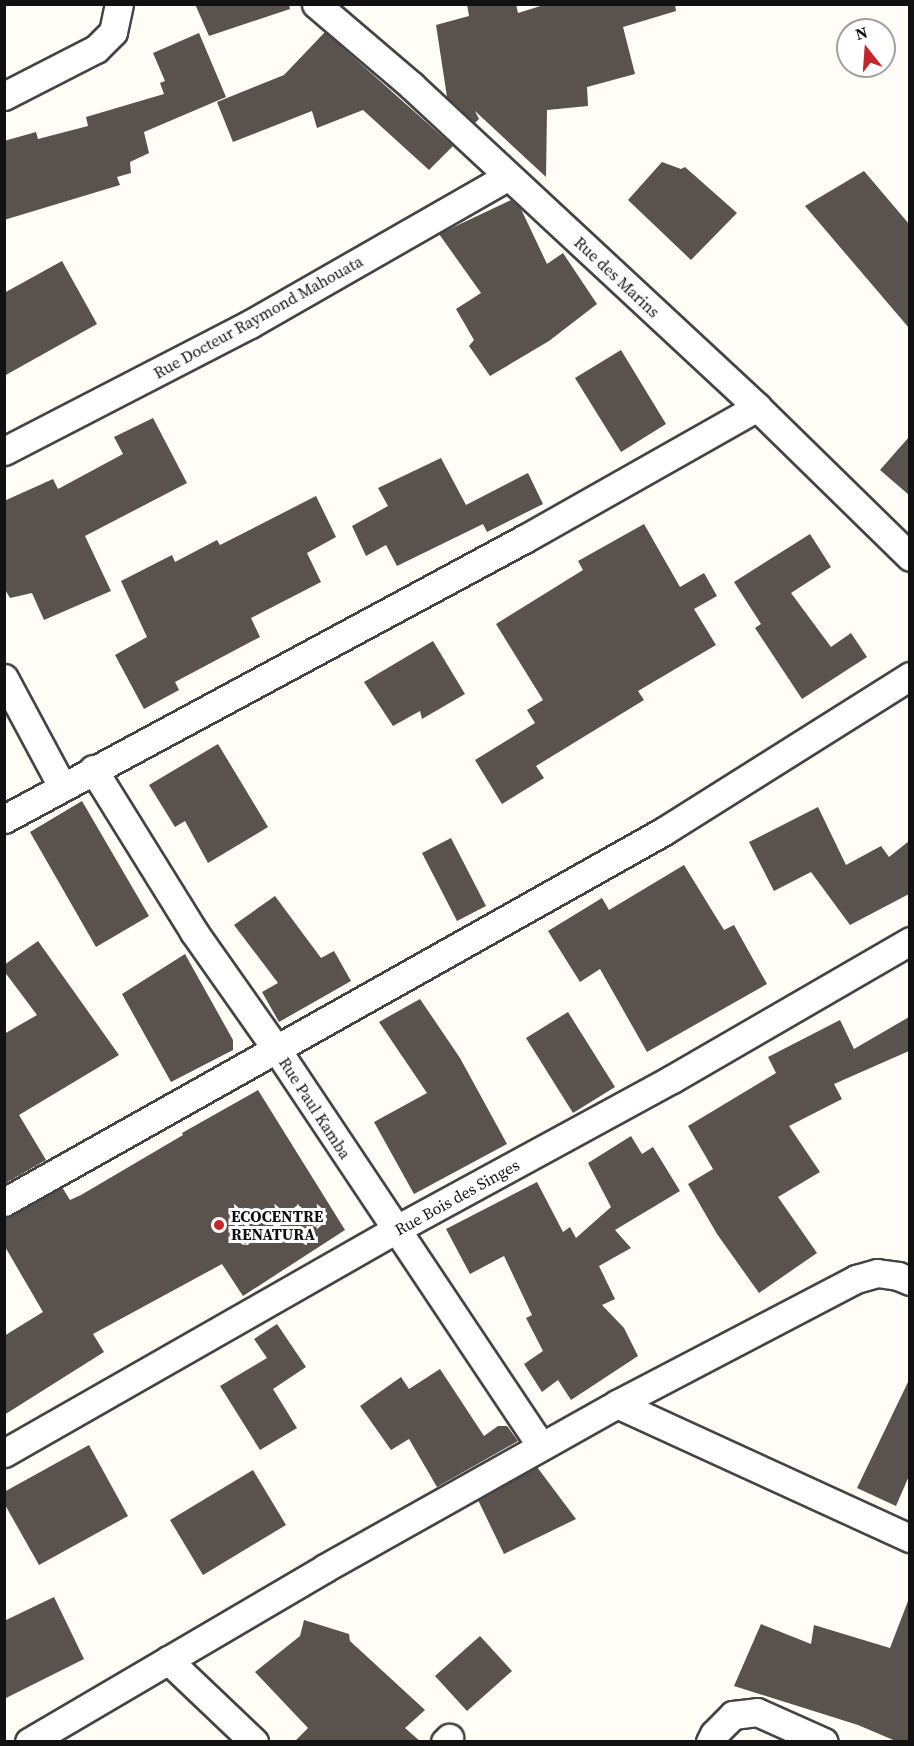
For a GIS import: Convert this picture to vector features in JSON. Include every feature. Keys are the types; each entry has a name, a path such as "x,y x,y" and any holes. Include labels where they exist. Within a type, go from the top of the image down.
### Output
{"street":[{"path":"4,96 96,48 113,32 118,20 119,4"},
{"name":"Rue des Marins","path":"316,4 412,86 757,407 909,557"},
{"name":"Rue Docteur Raymond Mahouata","path":"4,451 250,324 508,176"},
{"path":"4,819 93,769 524,539 757,407"},
{"path":"4,1202 664,831 909,676"},
{"path":"4,678 62,786"},
{"name":"Rue Paul Kamba","path":"93,769 194,932 277,1050 396,1230 457,1317 540,1445"},
{"name":"Rue Bois des Singes","path":"4,1453 396,1230 672,1078 909,940"},
{"path":"29,1742 540,1445 617,1404 856,1279 877,1273 898,1276 909,1281"},
{"path":"617,1404 909,1538"},
{"path":"168,1660 254,1742"},
{"path":"710,1742 714,1734 733,1715 757,1712 824,1742"}],"building":[{"path":"195,4 289,4 290,9 209,36"},
{"path":"467,4 516,4 518,13 547,4 675,4 676,11 623,27 635,74 587,87 588,106 547,110 546,177 475,111 479,119 475,123 447,97 436,25 469,16"},
{"path":"325,32 453,146 429,170 363,110 317,128 312,111 233,142 217,102 284,75"},
{"path":"199,33 226,97 144,132 149,153 130,162 131,173 117,177 120,185 4,220 4,141 36,132 38,139 88,126 86,117 164,94 160,83 165,81 153,53"},
{"path":"662,162 681,169 685,167 737,213 691,260 628,200"},
{"path":"864,171 909,224 909,328 805,206"},
{"path":"511,200 521,209 547,264 563,253 597,304 549,341 490,376 469,346 474,340 456,309 481,293 439,234"},
{"path":"62,261 97,324 4,376 4,293"},
{"path":"621,350 666,424 621,452 575,378"},
{"path":"153,418 187,483 85,536 111,591 44,620 32,593 10,598 4,588 4,501 53,479 58,489 123,454 114,437"},
{"path":"909,437 909,495 880,470"},
{"path":"441,458 466,505 528,473 543,504 487,532 483,524 397,566 386,545 366,556 352,526 388,506 378,488"},
{"path":"316,496 336,537 307,553 321,582 251,618 260,637 175,682 179,690 144,709 115,655 147,637 121,581 172,555 175,562 217,540 220,545"},
{"path":"644,524 680,587 704,573 717,596 694,609 716,645 638,691 644,700 536,766 544,778 502,804 475,760 535,723 527,710 543,700 496,624 583,570 578,561"},
{"path":"810,534 831,567 791,593 831,647 851,633 867,657 802,699 755,628 761,624 734,582"},
{"path":"433,641 465,694 422,719 420,711 393,726 364,682"},
{"path":"218,744 268,827 208,863 185,821 175,827 149,785"},
{"path":"82,801 149,916 96,947 30,832"},
{"path":"818,807 846,865 881,846 889,857 909,841 909,894 850,925 811,872 774,891 749,842"},
{"path":"451,838 486,906 457,921 422,853"},
{"path":"684,865 724,930 734,925 767,984 647,1052 600,969 580,982 548,931 602,898 609,910"},
{"path":"275,896 321,958 334,951 351,981 279,1022 262,992 278,983 234,925"},
{"path":"38,941 119,1055 19,1115 46,1160 4,1184 4,1034 37,1015 4,971 4,965"},
{"path":"185,954 233,1040 233,1050 171,1082 122,994"},
{"path":"420,999 460,1058 507,1144 414,1194 374,1122 427,1093 379,1022"},
{"path":"568,1012 615,1087 573,1113 526,1038"},
{"path":"909,1017 909,1051 834,1084 842,1099 789,1126 820,1172 778,1197 817,1253 759,1293 717,1234 688,1184 713,1169 688,1126 776,1073 768,1057 840,1020 854,1049"},
{"path":"258,1090 345,1230 243,1296 222,1264 93,1334 104,1352 4,1415 4,1336 43,1312 4,1245 4,1218 62,1187 70,1200 81,1195"},
{"path":"631,1136 642,1154 653,1147 680,1191 615,1230 631,1248 599,1266 615,1299 602,1305 624,1328 638,1356 571,1400 558,1380 542,1392 524,1364 543,1351 526,1318 532,1315 504,1256 470,1274 446,1229 537,1182 563,1232 570,1227 576,1238 611,1207 588,1163"},
{"path":"277,1324 306,1367 273,1389 297,1428 260,1450 220,1386 267,1358 254,1339"},
{"path":"440,1369 484,1436 498,1426 507,1426 518,1441 437,1487 409,1439 391,1450 360,1406 401,1377 409,1389"},
{"path":"909,1380 909,1476 896,1506 857,1488"},
{"path":"89,1445 128,1516 39,1565 4,1503 4,1492"},
{"path":"537,1467 576,1519 504,1554 478,1500"},
{"path":"253,1470 286,1525 203,1575 170,1520"},
{"path":"54,1597 84,1659 4,1699 4,1621"},
{"path":"908,1601 909,1742 898,1742 858,1725 734,1686 761,1624 811,1644 814,1625 890,1648"},
{"path":"304,1620 349,1634 350,1641 425,1710 405,1728 421,1742 294,1742 308,1728 255,1672 300,1636"},
{"path":"480,1636 512,1671 467,1711 435,1676"}],"place":[{"name":"ECOCENTRE RENATURA","path":"219,1225"}]}
